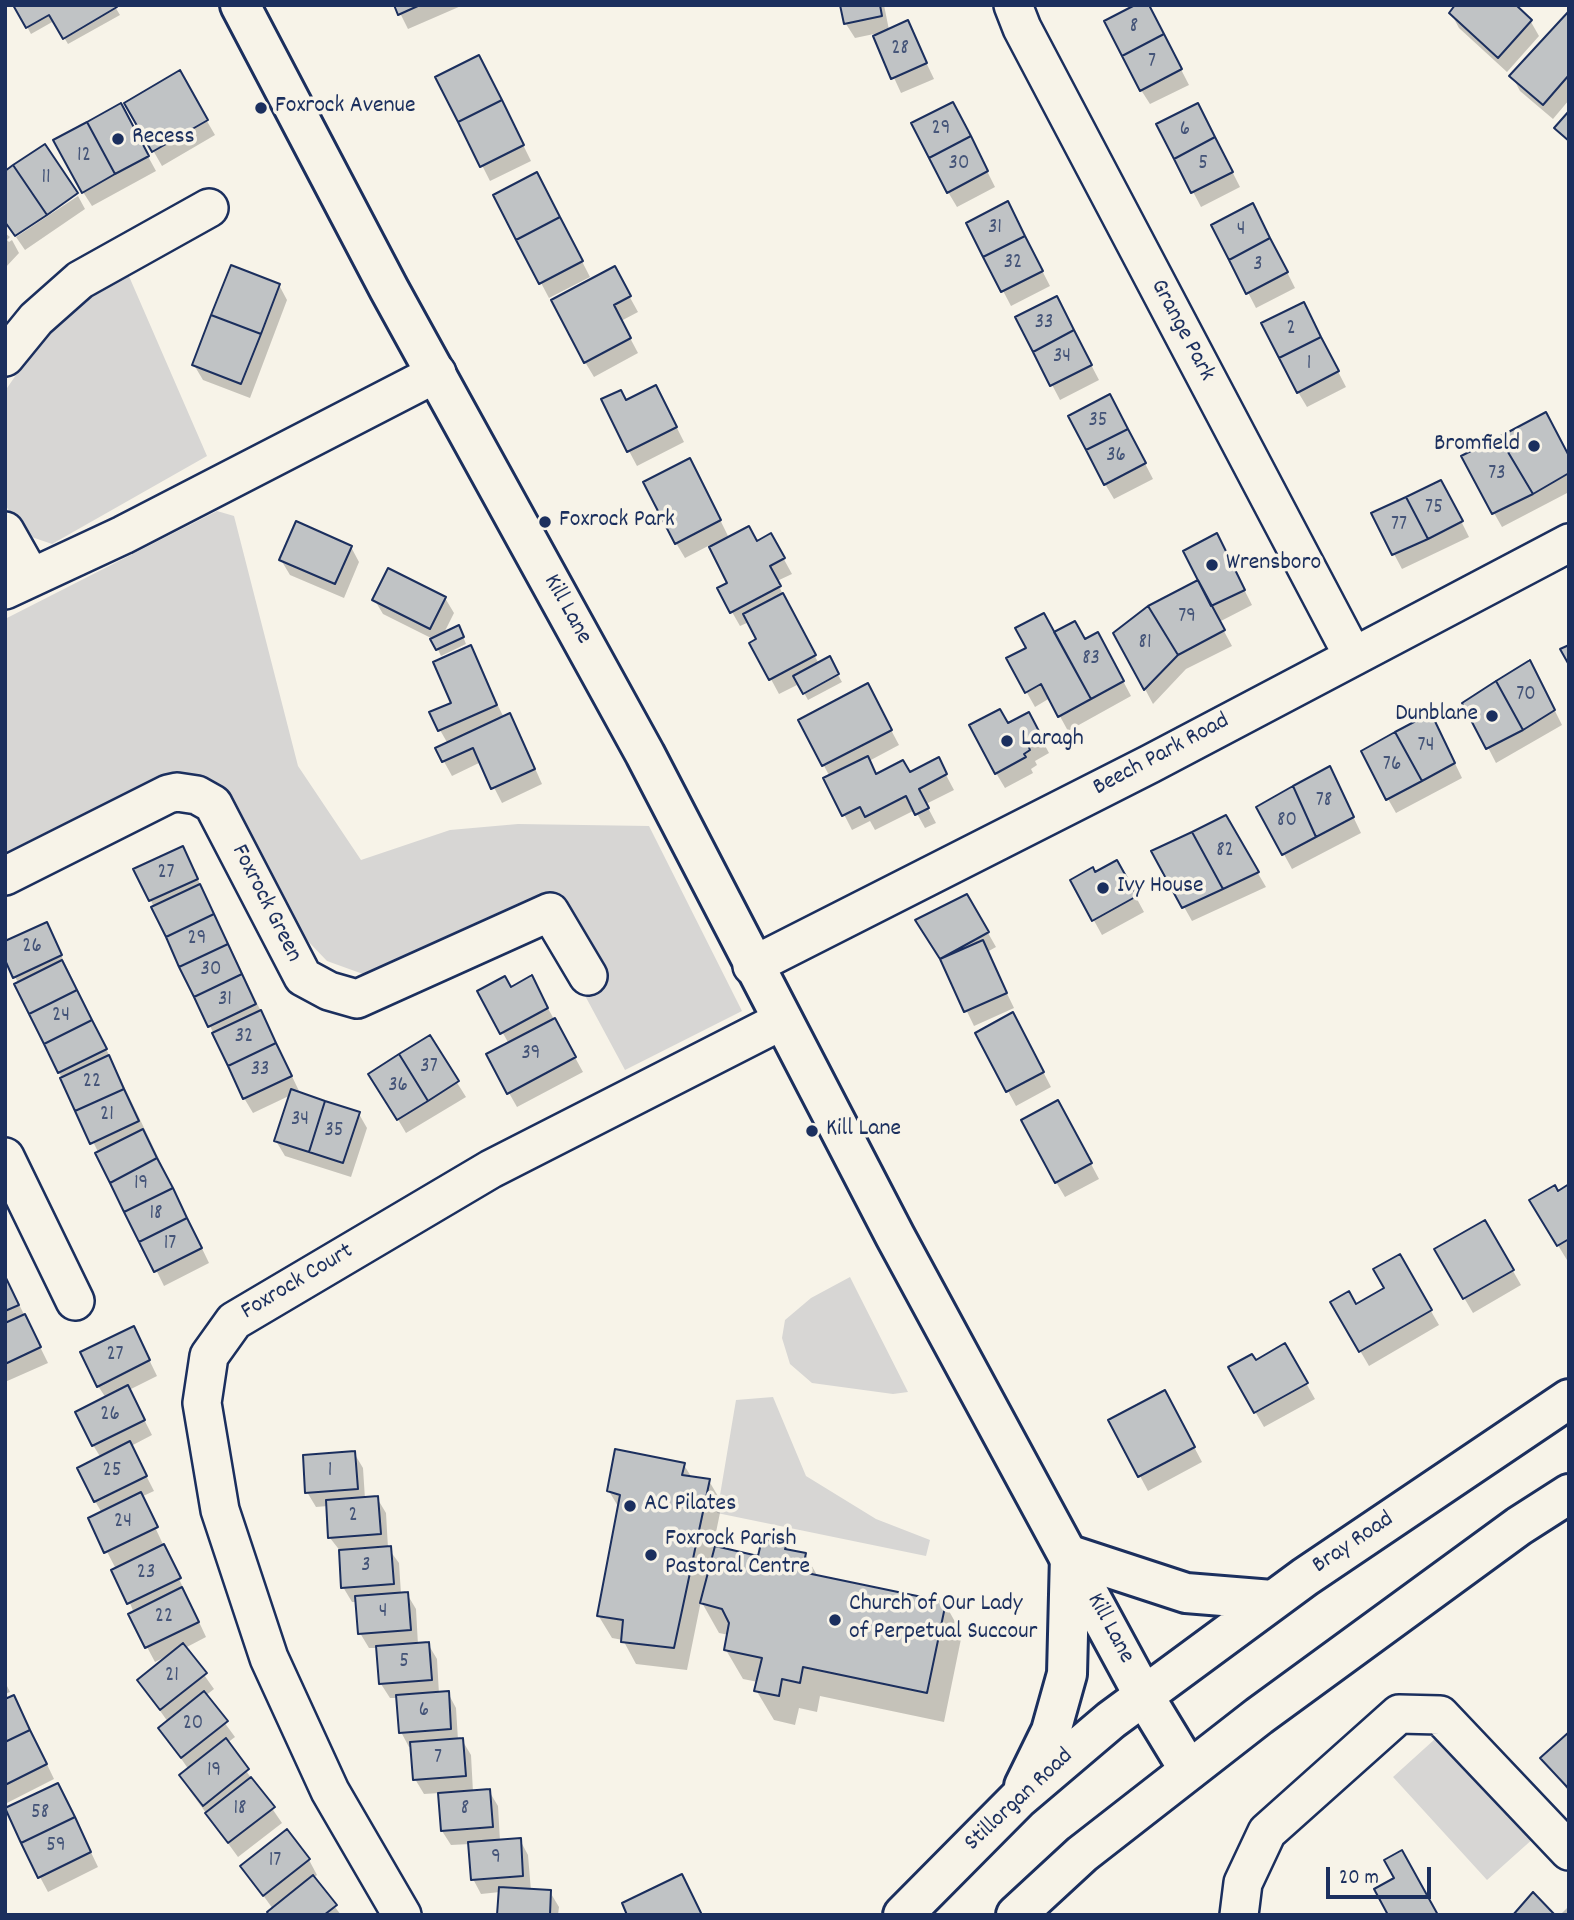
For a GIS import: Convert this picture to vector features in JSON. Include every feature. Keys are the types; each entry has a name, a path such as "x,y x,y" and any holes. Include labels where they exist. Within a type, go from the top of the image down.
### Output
{"main road":[{"name":"Kill Lane","path":"240,5 645,754 752,966 783,1020 895,1236 1144,1696 1189,1770"},
{"name":"Bray Road","path":"1144,1696 1272,1600 1569,1399"},
{"path":"1016,1915 1082,1854 1189,1770 1512,1531 1569,1494"},
{"path":"1018,1799 1051,1731 1067,1674 1070,1555 1185,1593 1272,1600"},
{"name":"Stillorgan Road","path":"903,1915 1018,1799 1144,1696"}],"street":[{"name":"Grange Park","path":"1013,5 1021,28 1352,654"},
{"path":"5,357 36,319 80,280 209,208"},
{"path":"5,531 18,584 123,535 437,373"},
{"name":"Beech Park Road","path":"752,966 1150,764 1352,654 1525,568 1569,543"},
{"name":"Foxrock Green","path":"5,876 168,794 177,792 197,795 214,804 303,977 329,991 357,999 550,912 588,976"},
{"name":"Foxrock Court","path":"402,1915 330,1791 269,1658 220,1510 202,1403 209,1356 234,1321 491,1169 783,1020"},
{"path":"5,1157 75,1301"},
{"path":"1239,1915 1243,1883 1267,1832 1399,1714 1440,1715 1569,1852"}],"shaded area":[{"path":"128,274 207,456 52,544 23,534 5,504 5,391 29,356 45,321"},
{"path":"217,511 234,516 298,766 361,860 450,830 518,824 649,826 742,1011 625,1070 532,897 363,974 327,961 302,935 233,797 204,779 171,772 5,858 5,619"},
{"path":"850,1277 908,1392 893,1394 812,1383 790,1364 782,1338 785,1320 811,1298"},
{"path":"773,1397 806,1476 876,1519 930,1540 926,1556 717,1513 736,1400"},
{"path":"1435,1739 1455,1761 1461,1756 1535,1837 1487,1880 1393,1777"}],"building":[{"path":"13,5 117,7 63,39 49,15 26,28"},
{"path":"394,5 420,5 398,15"},
{"path":"840,5 880,5 882,16 844,24"},
{"path":"1135,5 1149,5 1164,34 1122,56 1104,21"},
{"path":"1455,5 1516,5 1532,20 1498,58 1449,13"},
{"path":"1569,11 1569,75 1543,105 1509,76"},
{"path":"908,20 927,63 891,79 873,36"},
{"path":"1164,34 1182,69 1140,91 1122,56"},
{"path":"479,55 502,100 458,122 435,77"},
{"path":"180,70 208,120 152,152 124,103"},
{"path":"502,100 524,145 480,167 458,122"},
{"path":"953,102 971,136 929,158 911,123"},
{"name":"Recess","path":"121,103 149,156 115,174 87,122"},
{"path":"1198,103 1215,137 1174,159 1156,124"},
{"path":"1569,111 1569,141 1554,128"},
{"path":"87,122 115,174 82,193 53,140"},
{"path":"971,136 988,171 947,193 929,158"},
{"path":"1215,137 1233,172 1191,193 1174,159"},
{"path":"45,144 78,193 47,215 13,165"},
{"path":"13,165 47,215 15,236 5,222 5,171"},
{"path":"537,172 560,217 516,240 493,195"},
{"path":"1008,201 1025,236 983,257 966,223"},
{"path":"1253,203 1270,238 1229,260 1211,225"},
{"path":"560,217 583,261 539,284 516,240"},
{"path":"1025,236 1043,271 1001,292 983,257"},
{"path":"1270,238 1288,272 1246,294 1229,260"},
{"path":"231,265 280,284 261,334 211,315"},
{"path":"615,266 631,296 614,305 631,338 584,363 551,300"},
{"path":"1057,296 1074,330 1033,352 1015,317"},
{"path":"1304,302 1321,337 1279,358 1261,323"},
{"path":"211,315 261,334 241,384 192,365"},
{"path":"1074,330 1092,365 1050,386 1033,352"},
{"path":"1321,337 1339,371 1297,393 1279,358"},
{"path":"656,385 677,427 627,452 601,399 621,390 626,400"},
{"path":"1110,394 1128,429 1086,450 1068,416"},
{"name":"Bromfield","path":"1546,412 1569,456 1569,473 1533,494 1499,437"},
{"path":"1128,429 1146,463 1104,485 1086,450"},
{"path":"1499,437 1533,494 1492,514 1461,456"},
{"path":"690,458 721,520 675,544 643,482"},
{"path":"1441,480 1463,521 1428,539 1406,497"},
{"path":"1406,497 1428,539 1392,555 1371,513"},
{"path":"296,521 352,546 335,584 279,560"},
{"path":"749,526 757,541 771,533 785,558 770,566 781,586 730,613 717,588 727,583 709,547"},
{"name":"Wrensboro","path":"1217,533 1245,590 1211,606 1183,551"},
{"path":"388,568 446,597 430,629 372,600"},
{"path":"1198,580 1225,630 1178,655 1148,606"},
{"path":"783,593 816,655 769,680 749,643 756,639 743,614"},
{"path":"1148,606 1178,655 1144,690 1113,633"},
{"path":"1044,613 1091,699 1058,717 1041,684 1025,693 1006,658 1026,648 1015,628"},
{"path":"1075,621 1085,639 1098,632 1124,681 1091,699 1054,632"},
{"path":"459,625 464,637 436,650 430,639"},
{"path":"471,645 497,705 438,731 429,712 451,703 433,662"},
{"path":"1569,645 1569,665 1560,649"},
{"path":"830,656 839,674 803,694 793,676"},
{"path":"1530,660 1555,710 1523,730 1496,681"},
{"name":"Dunblane","path":"1496,681 1523,730 1486,749 1462,703"},
{"path":"868,683 892,730 822,766 798,720"},
{"name":"Laragh","path":"1000,709 1008,723 1029,712 1042,737 1028,745 1030,750 1024,754 1026,757 995,774 969,725"},
{"path":"510,713 535,769 491,789 473,748 442,762 435,748"},
{"path":"1431,713 1455,763 1422,781 1395,732"},
{"path":"1395,732 1422,781 1386,800 1361,751"},
{"path":"868,756 876,774 903,760 910,772 939,757 947,774 919,789 929,808 915,815 906,796 865,817 860,807 842,816 823,778"},
{"path":"1330,766 1354,817 1316,837 1293,786"},
{"path":"1293,786 1316,837 1282,855 1256,807"},
{"path":"1226,815 1259,872 1223,889 1192,832"},
{"path":"1192,832 1223,889 1182,908 1151,851"},
{"path":"183,846 198,879 149,901 133,869"},
{"name":"Ivy House","path":"1117,860 1137,896 1092,921 1070,880 1093,867 1095,872"},
{"path":"200,884 214,914 166,937 151,907"},
{"path":"967,894 989,932 940,959 915,920"},
{"path":"214,914 228,944 179,967 166,937"},
{"path":"47,922 62,955 13,978 5,960 5,941"},
{"path":"983,940 1007,993 964,1012 940,959"},
{"path":"228,944 242,974 194,997 179,967"},
{"path":"62,960 77,990 29,1014 14,984"},
{"path":"242,974 256,1004 208,1027 194,997"},
{"path":"532,975 548,1008 500,1034 477,991 505,976 511,987"},
{"path":"77,990 92,1020 44,1044 29,1014"},
{"path":"261,1010 276,1043 228,1066 212,1033"},
{"path":"1013,1012 1044,1072 1006,1092 975,1033"},
{"path":"555,1018 576,1057 507,1094 486,1054"},
{"path":"92,1020 107,1049 58,1073 44,1044"},
{"path":"430,1035 459,1081 428,1101 399,1054"},
{"path":"276,1043 292,1076 243,1099 228,1066"},
{"path":"399,1054 428,1101 397,1120 368,1074"},
{"path":"109,1055 124,1089 75,1111 60,1078"},
{"path":"124,1089 139,1121 90,1144 75,1111"},
{"path":"291,1089 325,1101 309,1152 274,1141"},
{"path":"1058,1100 1092,1163 1055,1183 1021,1120"},
{"path":"325,1101 360,1112 343,1163 309,1152"},
{"path":"143,1129 157,1158 110,1183 95,1153"},
{"path":"157,1158 173,1188 124,1212 110,1183"},
{"path":"1569,1184 1569,1239 1557,1246 1529,1200 1555,1185 1558,1191"},
{"path":"173,1188 187,1218 139,1242 124,1212"},
{"path":"187,1218 202,1248 154,1272 139,1242"},
{"path":"1485,1220 1514,1270 1463,1299 1434,1249"},
{"path":"1400,1254 1432,1310 1359,1352 1330,1302 1349,1291 1356,1304 1384,1288 1373,1269"},
{"path":"5,1276 19,1305 5,1311"},
{"path":"25,1314 41,1347 5,1364 5,1323"},
{"path":"134,1326 150,1360 97,1387 80,1352"},
{"path":"1285,1343 1308,1383 1254,1413 1228,1367 1252,1354 1256,1360"},
{"path":"128,1385 145,1420 92,1446 75,1412"},
{"path":"1165,1390 1195,1447 1138,1477 1108,1420"},
{"path":"130,1441 147,1476 94,1502 77,1468"},
{"name":"Foxrock Parish Pastoral Centre","path":"615,1449 685,1463 682,1475 710,1479 674,1648 621,1642 623,1620 597,1616 620,1495 607,1491"},
{"path":"355,1451 358,1489 305,1493 303,1455"},
{"path":"141,1492 158,1527 104,1553 88,1518"},
{"path":"378,1496 381,1534 328,1538 326,1500"},
{"name":"Church of Our Lady of Perpetual Succour","path":"762,1539 787,1544 785,1549 806,1553 802,1572 946,1602 927,1693 803,1667 800,1683 782,1679 779,1696 754,1691 762,1658 724,1650 729,1623 722,1609 700,1603 715,1546 758,1556"},
{"path":"164,1544 181,1578 127,1604 111,1570"},
{"path":"391,1546 394,1584 341,1588 339,1550"},
{"path":"182,1587 199,1622 145,1648 128,1614"},
{"path":"408,1592 411,1630 358,1634 355,1596"},
{"path":"429,1642 432,1680 379,1684 376,1646"},
{"path":"183,1643 207,1673 160,1710 137,1680"},
{"path":"204,1691 228,1721 181,1758 158,1728"},
{"path":"449,1691 451,1729 399,1733 396,1695"},
{"path":"14,1695 30,1730 5,1742 5,1699"},
{"path":"30,1730 47,1764 5,1785 5,1742"},
{"path":"1569,1732 1569,1789 1540,1758"},
{"path":"226,1738 249,1769 203,1806 179,1775"},
{"path":"463,1738 466,1776 413,1780 410,1742"},
{"path":"251,1777 275,1807 228,1843 205,1813"},
{"path":"58,1783 75,1817 21,1843 5,1808"},
{"path":"490,1789 493,1827 441,1831 438,1793"},
{"path":"75,1817 91,1852 38,1878 21,1843"},
{"path":"287,1829 310,1859 263,1896 240,1866"},
{"path":"521,1838 523,1876 471,1880 468,1842"},
{"path":"1402,1850 1438,1915 1388,1915 1374,1889 1394,1878 1384,1860"},
{"path":"682,1874 702,1915 627,1915 622,1903"},
{"path":"313,1875 337,1905 324,1915 269,1915 267,1912"},
{"path":"499,1887 551,1890 550,1915 497,1915"},
{"path":"1533,1892 1555,1915 1513,1915"}],"place":[{"name":"Foxrock Avenue","path":"261,108"},
{"name":"Recess","path":"118,139"},
{"name":"Bromfield","path":"1534,446"},
{"name":"Foxrock Park","path":"545,522"},
{"name":"Wrensboro","path":"1212,565"},
{"name":"Dunblane","path":"1492,716"},
{"name":"Laragh","path":"1007,741"},
{"name":"Ivy House","path":"1103,888"},
{"name":"Kill Lane","path":"812,1131"},
{"name":"AC Pilates","path":"630,1506"},
{"name":"Foxrock Parish Pastoral Centre","path":"651,1555"},
{"name":"Church of Our Lady of Perpetual Succour","path":"835,1620"}]}
